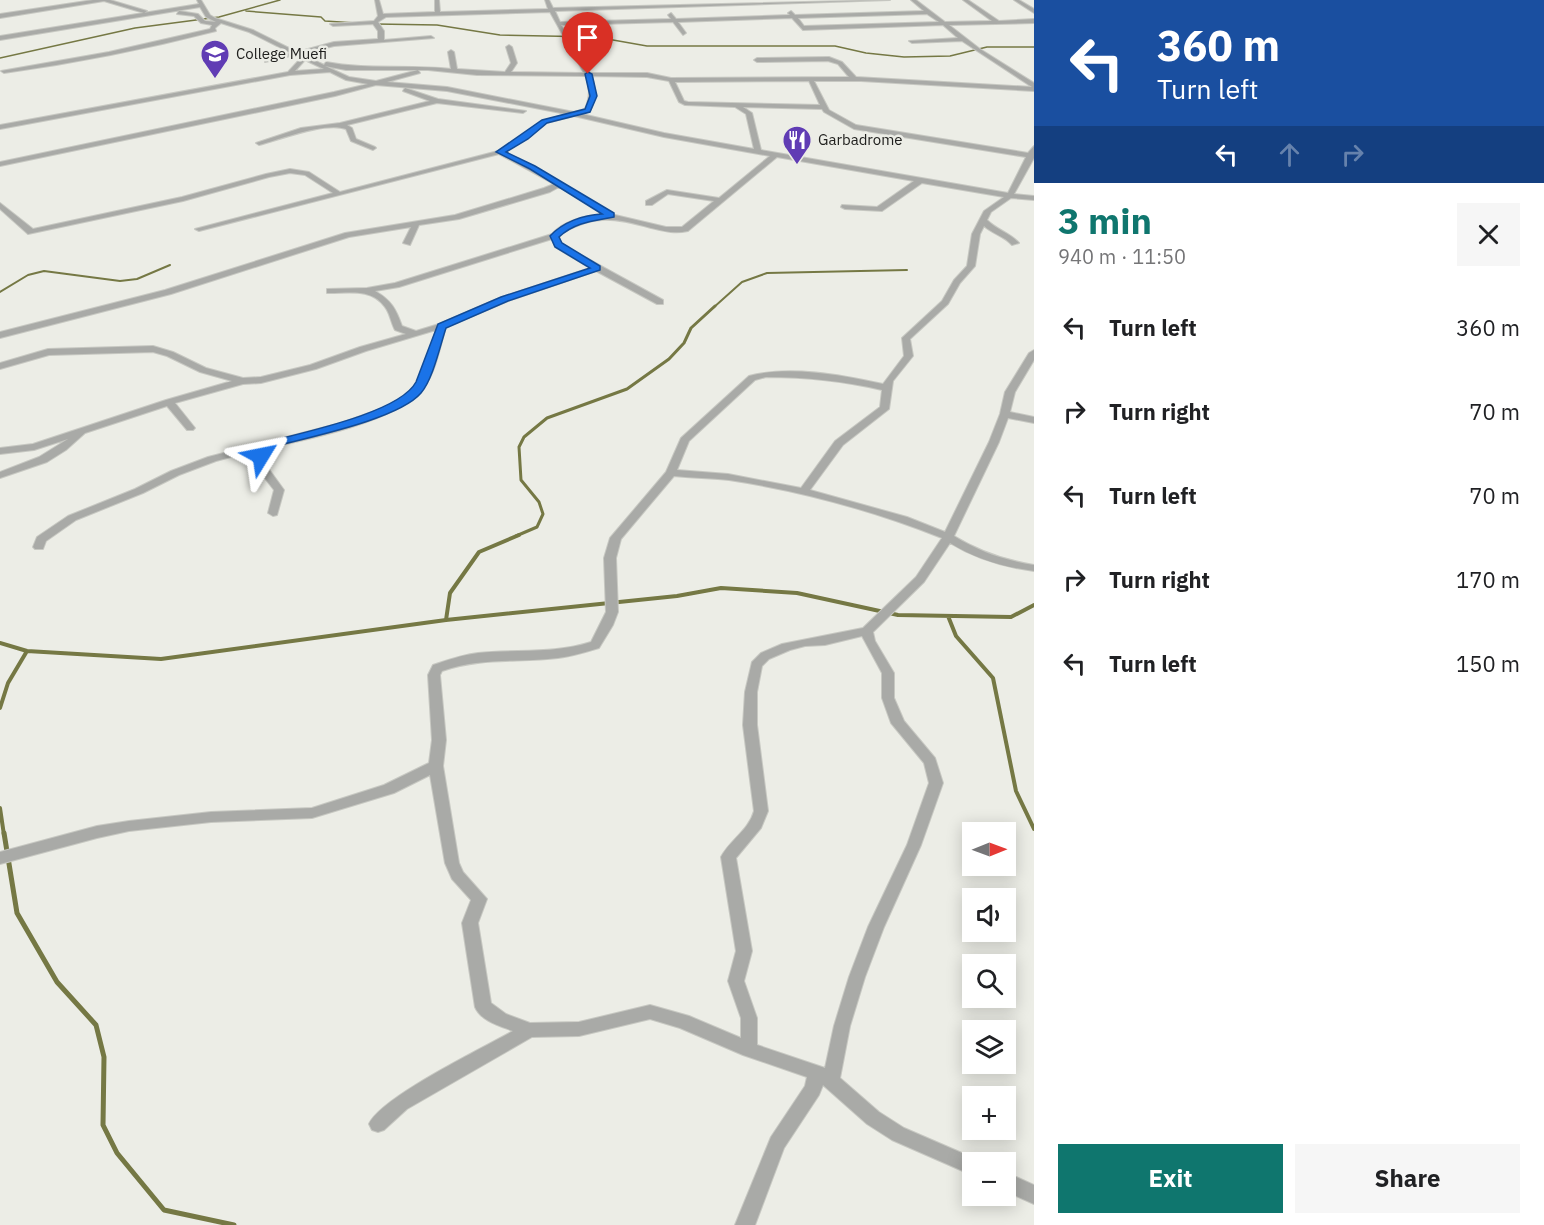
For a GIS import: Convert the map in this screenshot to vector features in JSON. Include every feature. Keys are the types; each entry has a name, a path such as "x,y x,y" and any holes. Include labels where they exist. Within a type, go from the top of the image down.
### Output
{"street":[{"path":"0,16 104,0 128,8 196,15 203,22 251,30 348,79 376,84 447,89 664,135 1010,196 1034,198"},
{"path":"178,0 201,3"},
{"path":"377,0 381,16"},
{"path":"437,0 438,14"},
{"path":"199,229 337,193 418,176 500,152 544,122 588,110 592,104 594,90 588,74 558,24 547,0"},
{"path":"660,0 683,33"},
{"path":"333,24 375,22 381,16 888,0"},
{"path":"913,0 963,39 1034,87"},
{"path":"965,0 999,23"},
{"path":"1016,0 1034,11"},
{"path":"778,2 795,16 803,28 1034,21"},
{"path":"0,36 166,12 201,3"},
{"path":"201,3 208,16 218,23"},
{"path":"113,19 122,15 128,8"},
{"path":"558,24 929,12"},
{"path":"375,22 381,31 382,39 375,42"},
{"path":"4,71 128,52 214,30 212,28 218,23"},
{"path":"267,61 302,55 334,44 431,38"},
{"path":"912,41 963,39"},
{"path":"507,73 514,63 509,47"},
{"path":"121,59 128,52"},
{"path":"451,52 453,68"},
{"path":"290,73 302,55"},
{"path":"757,60 830,59 840,63 854,79"},
{"path":"317,63 346,68 453,68 507,73 653,75 671,80 854,79 1034,87"},
{"path":"0,164 437,69"},
{"path":"0,127 290,73 328,70"},
{"path":"1016,73 1025,73"},
{"path":"671,80 683,103 823,107"},
{"path":"804,492 839,443 884,409 888,401 886,388 891,376 908,358 906,338 945,302 957,282 971,266 976,234 992,206 1010,196 1033,152 865,130 847,124 823,107 811,80"},
{"path":"393,85 438,101 485,108 558,111"},
{"path":"259,143 301,130 340,125 438,101"},
{"path":"737,106 749,113 759,152"},
{"path":"340,125 349,128 353,140 373,148"},
{"path":"500,152 518,160 611,215 670,231 685,229 775,155"},
{"path":"0,205 31,232 183,199 290,171 307,173 337,193"},
{"path":"845,207 879,209 922,179"},
{"path":"0,335 168,292 348,235 416,224 483,209 547,190 559,184"},
{"path":"649,203 667,192 720,200"},
{"path":"330,291 367,290 396,285 555,236 564,227 591,217 611,215"},
{"path":"984,221 994,231 1008,236 1015,243"},
{"path":"407,243 416,224"},
{"path":"555,236 558,245 660,302"},
{"path":"0,451 34,447 169,402 243,381 297,372 363,349 442,326 505,299 597,268"},
{"path":"367,290 384,300 391,308 398,328 416,334"},
{"path":"39,547 41,539 72,518 130,495 188,468 371,416 405,401 417,391 422,382 442,326"},
{"path":"0,366 48,352 153,349 170,354 203,370 243,381"},
{"path":"749,1050 749,1018 736,981 744,951 729,857 732,849 760,820 762,804 750,725 751,692 756,664 765,656 786,647 867,631 920,579 948,537 994,442 1005,414 1010,392 1034,353"},
{"path":"886,388 850,380 788,374 766,374 752,378 685,440 671,473 624,526 610,550 612,612 608,625 595,645 570,652 476,655 437,668 434,675 439,740 436,766 452,863 458,875 478,899 470,923 483,1007 500,1020 530,1030 579,1029 650,1012 683,1021 749,1050 824,1077 873,1118 898,1134 962,1162"},
{"path":"169,402 190,428"},
{"path":"1005,414 1034,420"},
{"path":"0,475 48,458 83,430"},
{"path":"263,446 263,471 279,490 273,513"},
{"path":"671,473 728,477 804,492 903,519 948,537 972,552 1007,564 1034,568"},
{"path":"744,1225 777,1143 813,1089 824,1077 857,976 876,927 914,845 936,783 930,760 898,723 888,698 888,674 869,641 867,631"},
{"path":"0,858 97,832 129,826 211,818 312,813 389,789 436,766"},
{"path":"378,1124 401,1103 530,1030"},
{"path":"1016,1186 1034,1195"}],"waterway":[{"path":"0,58 135,28 219,17 280,0"},
{"path":"246,11 321,17 325,21 356,23"},
{"path":"376,24 437,25 500,35 596,37 647,46 835,46 866,53 904,57 950,56 987,47 1034,47"},
{"path":"0,292 28,275 44,271 120,281 137,279 170,265"},
{"path":"713,308 742,282 767,273 907,270"},
{"path":"516,536 537,527 543,514 539,502 521,480 519,447 524,437 547,418 627,389 669,359 684,343 691,328 715,306"},
{"path":"446,620 450,593 479,552 519,535"},
{"path":"446,620 677,596 721,588 797,593 898,615 1011,617 1034,605"},
{"path":"948,616 956,636 993,678 1016,791 1034,829"},
{"path":"27,651 161,659 446,620"},
{"path":"0,643 27,651"},
{"path":"0,708 8,683 27,651"},
{"path":"0,808 4,835"},
{"path":"4,833 17,913 57,982 96,1025 104,1057 103,1125 117,1153 164,1210 234,1225"}],"place":[{"name":"College Muefi","path":"215,80"},
{"name":"Garbadrome","path":"797,166"}],"route":[{"path":"261,456 263,446 371,416 405,401 417,391 429,368 442,326 505,299 597,268 558,245 555,236 564,227 591,217 611,215 518,160 500,152 550,119 576,115 588,110 594,96 591,78 588,74"}]}
